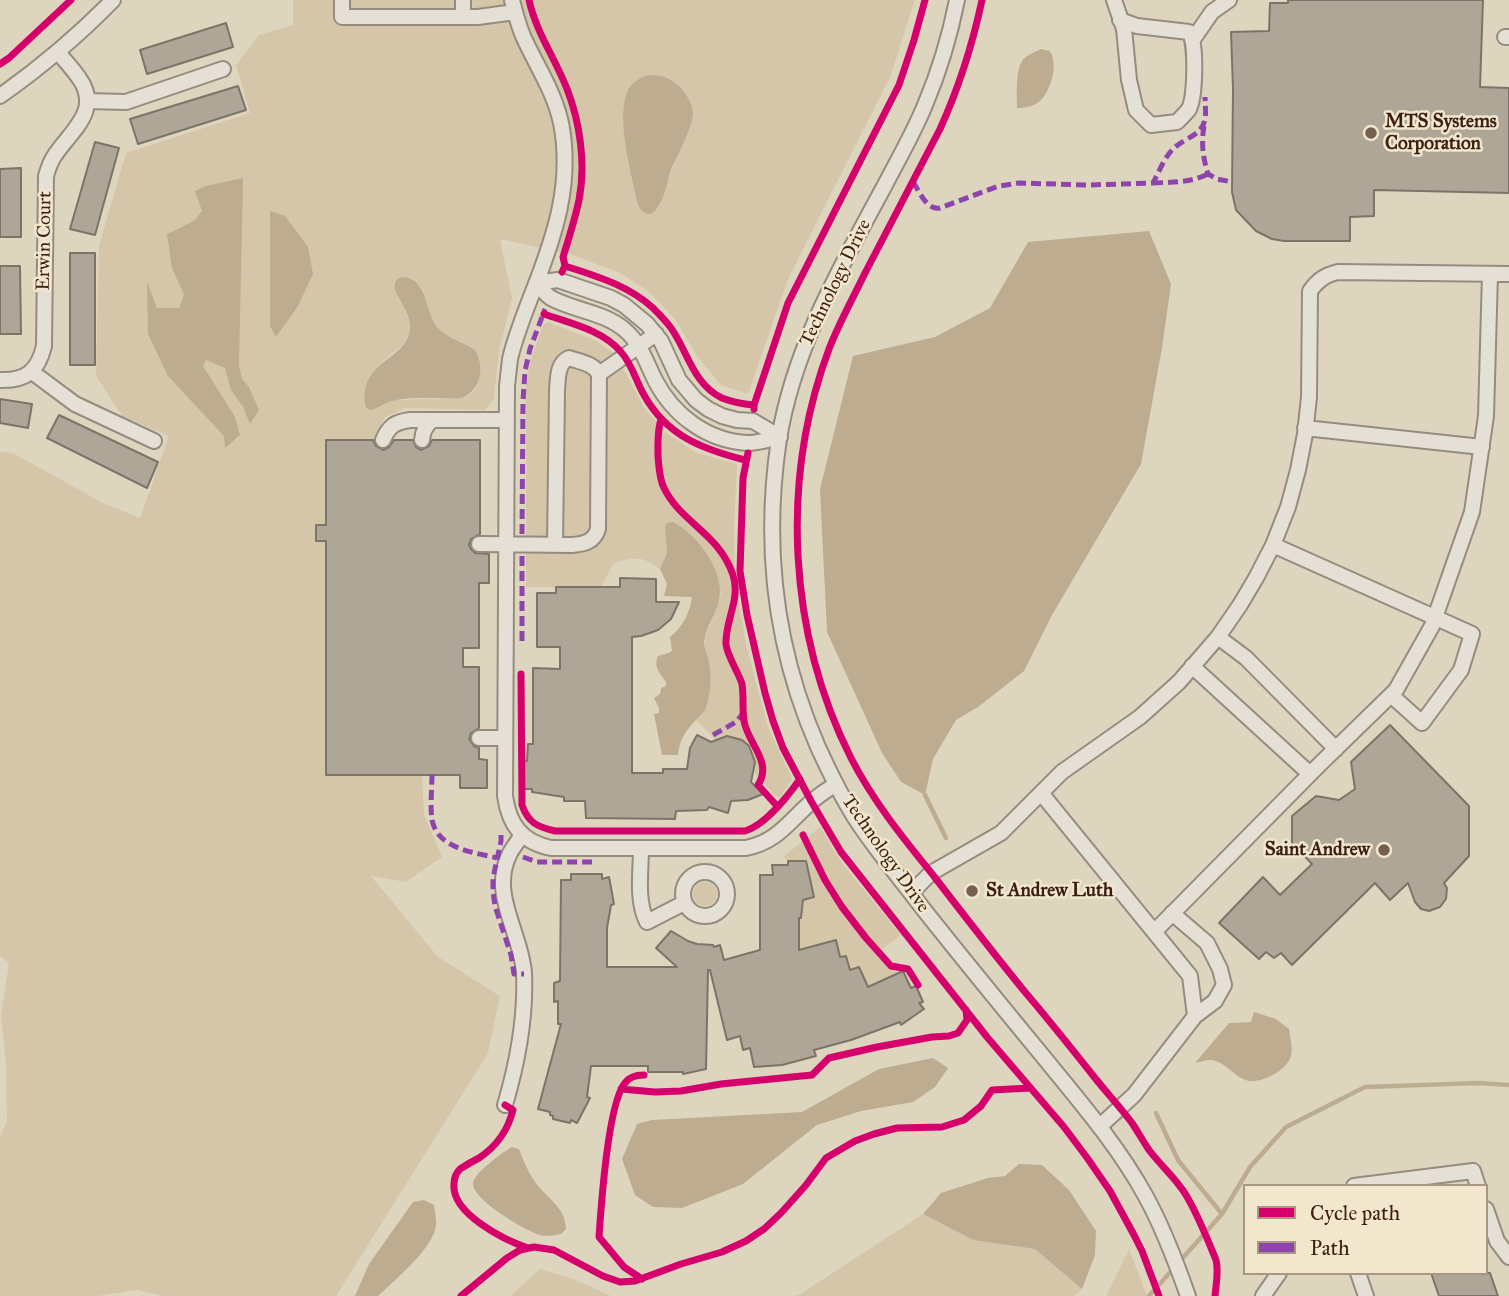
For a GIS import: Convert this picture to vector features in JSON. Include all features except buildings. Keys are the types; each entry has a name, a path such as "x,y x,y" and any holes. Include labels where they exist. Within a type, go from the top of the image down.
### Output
{"street":[{"path":"0,96 83,31 113,0"},
{"path":"342,0 342,17 478,17 514,6 522,34 554,100 561,121 564,144 561,210 517,334 510,358 507,386 505,796 512,821 527,839 551,848 746,848 768,841 811,801 836,784"},
{"path":"463,0 463,17"},
{"name":"Technology Drive","path":"957,0 925,106 810,330 792,383 780,437 773,494 772,549 777,606 788,662 804,715 854,816 911,893 1100,1126 1146,1196 1188,1296"},
{"path":"1114,0 1124,29 1129,80 1136,110 1151,125 1177,122 1190,108 1194,79 1194,38 1212,12 1230,0"},
{"path":"1121,20 1137,26 1189,32 1194,38"},
{"path":"58,52 79,78 87,101 126,102 223,69"},
{"name":"Erwin Court","path":"32,372 40,360 44,346 46,176 52,159 86,113 87,101"},
{"path":"911,893 931,873 1000,833 1062,772 1140,717 1179,682 1218,637 1256,578 1288,507 1298,470 1309,397 1310,291 1317,282 1326,275 1338,272 1509,274"},
{"path":"1154,932 1396,690 1432,626 1472,512 1486,416 1490,274"},
{"path":"537,283 558,280 624,305 656,334 679,380 696,400 722,416 753,421 780,437"},
{"path":"537,283 550,298 608,320 632,337 666,398 698,427 727,439 750,443 780,437"},
{"path":"599,374 656,334"},
{"path":"480,544 555,545 583,544 592,540 597,530 599,374 596,368 569,358 562,363 557,390 555,545"},
{"path":"0,380 19,379 32,372 75,404 154,441"},
{"path":"422,440 426,426 432,420"},
{"path":"383,440 387,430 400,422 506,420"},
{"path":"1305,428 1482,447"},
{"path":"1273,545 1472,634 1461,670 1422,723 1391,695"},
{"path":"1218,637 1246,658 1336,749"},
{"path":"1192,666 1310,774"},
{"path":"479,738 505,738"},
{"path":"1041,793 1190,976 1195,1016"},
{"path":"505,1105 518,1057 524,992 519,945 502,887 504,869 510,853 522,835"},
{"path":"640,848 640,901 647,922 684,903"},
{"path":"693,848 693,863 697,874"},
{"path":"708,872 722,880 727,894 726,901 717,913 704,916 691,911 684,903 684,886 697,874 708,872"},
{"path":"1100,1126 1133,1095 1195,1016 1215,1001 1224,985 1220,969 1207,943 1172,914"},
{"path":"1370,1184 1473,1171 1477,1184"},
{"path":"1488,1215 1497,1241 1509,1257"},
{"path":"1263,1296 1278,1275"},
{"path":"1359,1275 1366,1296"}],"shaded area":[{"path":"293,0 915,0 890,77 788,279 748,394 721,385 697,356 675,319 648,291 620,273 573,255 500,239 512,298 499,351 494,399 485,410 406,408 385,417 374,440 326,440 326,525 316,526 316,541 326,541 326,774 422,775 424,815 442,857 406,882 371,876 438,957 500,996 488,1053 336,1296 163,1296 137,1290 98,1296 0,1296 0,1136 7,1122 6,1063 1,1015 9,963 0,956 0,452 13,453 103,503 140,518 169,436 122,416 96,376 99,246 126,153 250,113 236,65 259,35 293,25","holes":["670,79 690,101 690,126 660,205 637,202 623,126 623,109","411,278 420,289 436,326 450,338 474,349 479,356 479,380 468,395 461,398 395,400 384,403 383,361 404,344 409,335 410,323 405,311"]},
{"path":"1041,49 1050,51 1054,62 1049,88 1037,103 1017,108 1018,72 1022,61"},
{"path":"648,75 666,78 678,85 689,100 693,114 662,200 651,214 643,212 637,202 623,127 625,98 630,87"},
{"path":"243,178 239,366 242,379 249,387 259,410 250,424 243,407 231,390 225,368 206,360 203,366 235,417 240,435 225,448 224,436 168,376 148,334 147,282 157,308 179,308 184,295 172,268 167,234 194,221 202,211 195,191"},
{"path":"270,211 285,216 308,247 313,274 298,306 276,337 270,326"},
{"path":"1149,231 1171,284 1141,464 1052,615 1024,671 978,707 956,720 933,759 925,795 901,782 882,753 827,632 820,489 853,356 935,337 990,308 1028,242"},
{"path":"401,277 409,278 420,287 438,328 475,350 480,364 479,378 473,390 461,398 399,399 371,410 366,408 365,392 369,379 376,369 403,346 408,337 409,321 395,290 395,282"},
{"path":"548,322 597,341 616,355 645,409 665,432 697,453 737,464 735,575 746,645 768,727 792,779 780,797 773,794 754,772 752,756 744,743 732,737 716,740 696,720 704,711 709,696 711,679 704,639 721,592 703,549 692,535 678,525 667,544 667,553 660,569 643,560 632,559 613,564 601,587 526,587 526,387 530,362 543,325"},
{"path":"673,522 691,535 708,555 720,590 718,606 704,641 710,673 710,692 705,710 685,733 678,755 662,755 654,714 659,713 659,708 654,698 660,694 661,688 666,686 666,682 656,663 658,656 672,651 670,637 685,620 692,597 664,596 667,584 660,569 667,553 665,527 667,523"},
{"path":"820,827 841,862 901,935 878,952 887,965 898,973 868,987 859,968 850,970 846,956 840,957 836,941 799,950 799,918 803,900 814,897 806,861 788,861 783,857"},
{"path":"705,882 716,889 717,894 710,905 705,906 694,899 693,894 700,883"},
{"path":"1254,1012 1276,1019 1289,1029 1291,1056 1285,1066 1274,1074 1250,1081 1217,1061 1195,1063 1229,1023 1251,1022"},
{"path":"933,1058 948,1068 935,1087 913,1102 861,1111 817,1125 743,1184 682,1208 653,1207 635,1195 622,1159 637,1124 652,1120 802,1112 879,1069"},
{"path":"512,1147 519,1149 533,1179 562,1214 566,1229 561,1234 542,1236 523,1227 500,1214 475,1190 473,1183 478,1174"},
{"path":"1019,1164 1042,1165 1069,1190 1096,1231 1095,1255 1082,1289 1035,1249 973,1240 923,1214 941,1193 988,1178 1005,1176"},
{"path":"424,1200 434,1205 436,1223 434,1233 424,1250 378,1296 355,1296 369,1264 413,1202"},
{"path":"923,1214 973,1240 1035,1249 1082,1289 1074,1296 794,1296"},
{"path":"1129,1249 1147,1296 1106,1296"},
{"path":"540,1269 574,1279 611,1296 510,1296"}],"waterway":[{"path":"925,795 946,838"},
{"path":"1180,1261 1222,1214 1250,1167 1286,1127 1365,1087 1478,1083 1509,1085"},
{"path":"1156,1113 1178,1160 1222,1214"},
{"path":"1149,1296 1174,1268"}],"marked path":[{"path":"913,182 927,203 935,208 999,186 1019,183 1153,183 1170,153 1202,127 1205,97"},
{"path":"1204,126 1203,150 1208,174 1232,182"},
{"path":"1153,183 1188,181 1208,174"},
{"path":"522,534 525,371 545,309"},
{"path":"522,552 522,641"},
{"path":"713,735 736,722 744,712"},
{"path":"432,775 432,820 441,837 458,848 497,858"},
{"path":"501,835 493,878 495,906 511,955 514,974 524,974"},
{"path":"523,857 537,862 592,862"}],"cycle path":[{"path":"0,64 71,0"},
{"path":"529,0 536,23 567,89 580,143 581,186 563,257 565,266 562,272"},
{"path":"754,409 788,303 899,85 925,0"},
{"path":"982,0 965,66 947,113 842,320 829,349 813,399 803,451 798,503 798,556 803,608 814,660 830,710 860,774 900,833 1182,1189 1216,1260 1215,1296"},
{"path":"565,266 611,282 643,300 671,328 704,385 722,398 754,405"},
{"path":"544,314 585,328 614,344 628,362 653,409 675,431 714,451 745,460"},
{"path":"661,419 658,456 664,488 680,510 719,549 733,575 735,593 726,644 742,684 746,729 763,769 758,785 777,806"},
{"path":"748,453 743,478 740,571 765,693 783,748 841,852 987,1037 1064,1127 1110,1191 1142,1251 1159,1296"},
{"path":"521,674 522,805 531,820 544,828 555,831 745,831 768,816 800,779"},
{"path":"803,835 842,907 891,966 908,969 918,985"},
{"path":"621,1089 681,1091 812,1075 829,1058 958,1033 967,1020 966,1010"},
{"path":"642,1279 624,1267 599,1237 606,1156 614,1111 619,1094 627,1081 644,1075"},
{"path":"461,1296 507,1258 520,1250 534,1247 554,1250 620,1282 635,1281 722,1252 764,1229 806,1185 826,1158 855,1141 897,1128 942,1127 964,1120 981,1106 992,1090 1030,1088"},
{"path":"505,1105 513,1110 505,1131 485,1153 459,1171 454,1180 455,1195 461,1205 481,1224 528,1248"}],"place":[{"name":"MTS Systems Corporation","path":"1371,133"},
{"name":"Saint Andrew","path":"1384,850"},
{"name":"St Andrew Luth","path":"972,891"}]}
